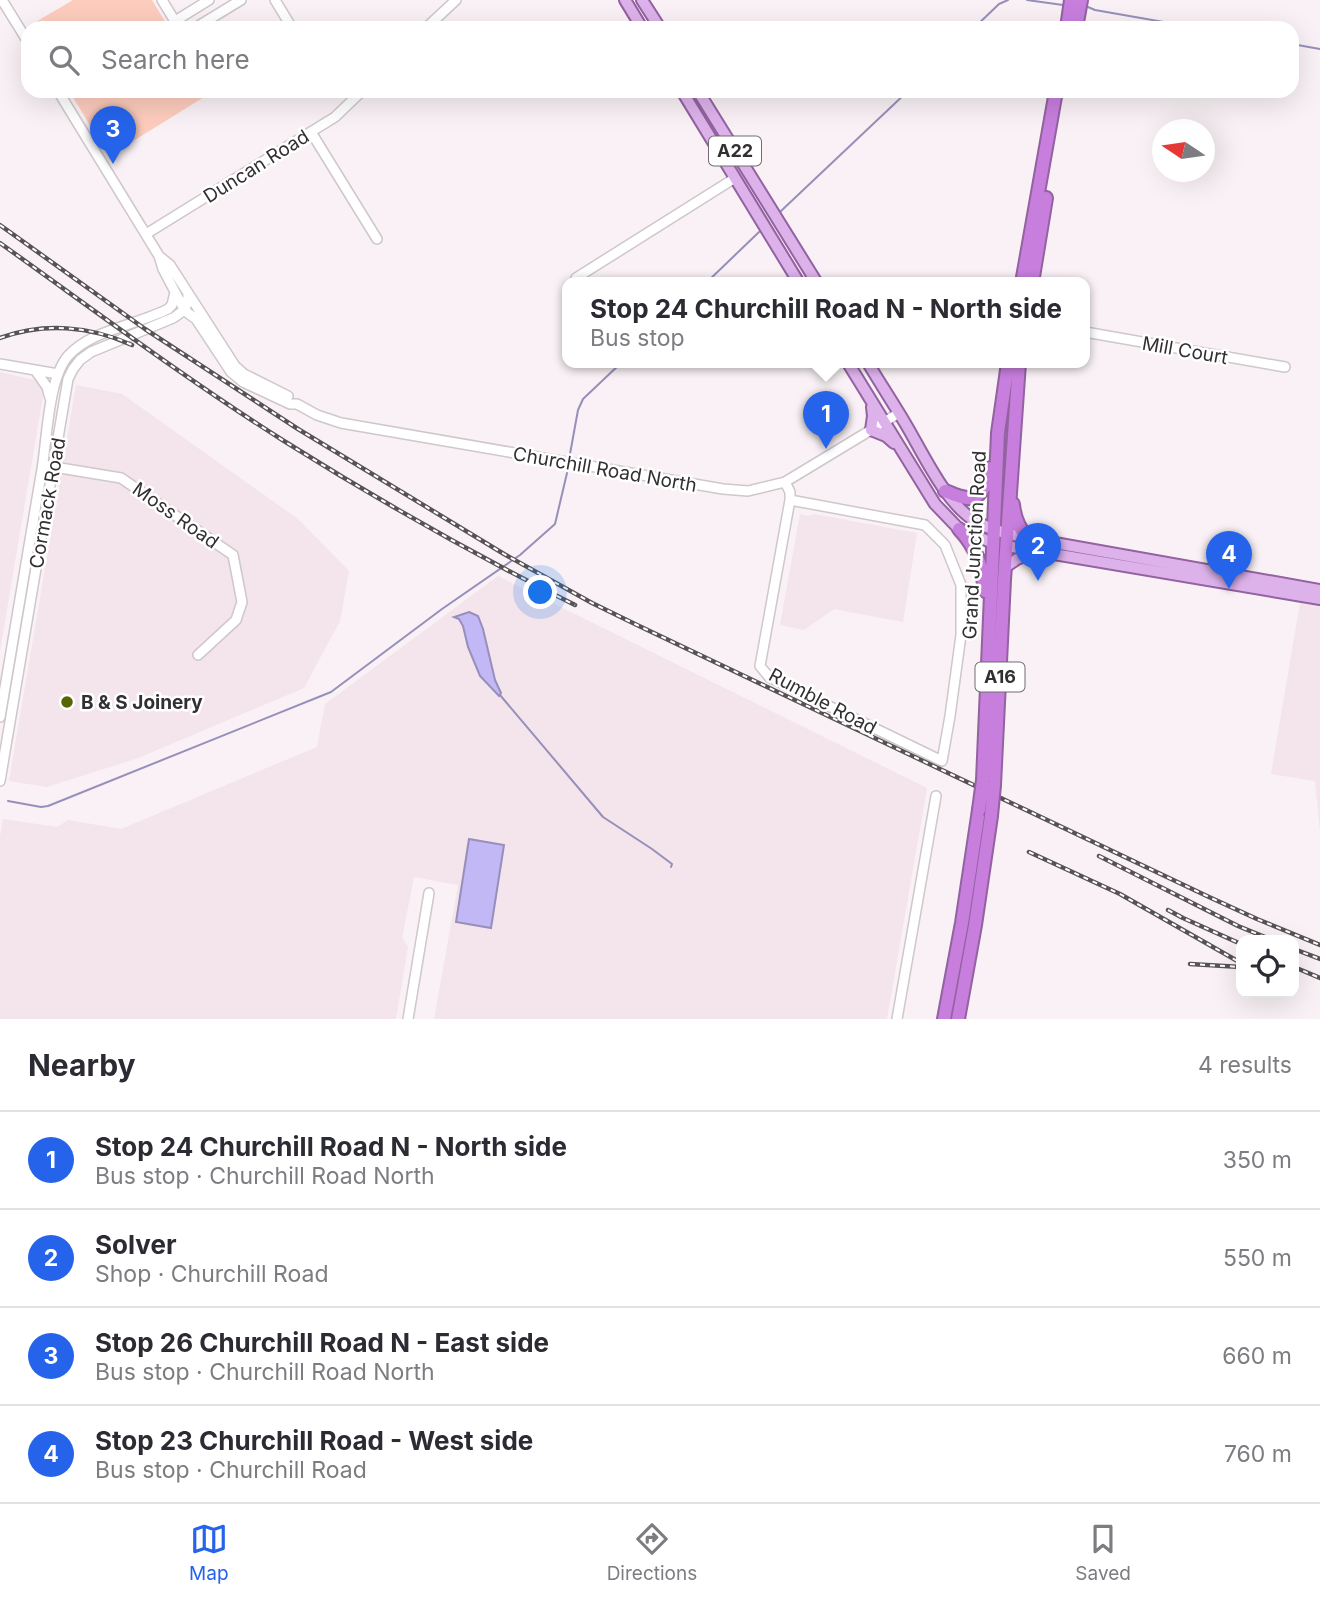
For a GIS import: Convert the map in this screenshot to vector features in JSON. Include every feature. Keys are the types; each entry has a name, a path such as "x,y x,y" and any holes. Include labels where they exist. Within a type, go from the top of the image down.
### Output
{"highway":[{"path":"1068,21 1071,0"},
{"path":"1077,21 1081,0"},
{"path":"1033,277 1053,135 1056,98"},
{"path":"1023,277 1063,98"},
{"name":"Grand Junction Road","path":"944,1019 969,924 985,813 1004,568 1000,538 998,433 1007,368"},
{"name":"Grand Junction Road","path":"988,782 989,626 1011,461 1019,368"},
{"path":"945,491 968,498 979,494 985,488 998,433"},
{"path":"1011,461 1015,519 1027,538"},
{"path":"959,528 977,554 985,585 989,626"},
{"name":"Grand Junction Road","path":"958,1019 966,938"}],"main road":[{"path":"625,0 638,21"},
{"path":"642,0 656,21"},
{"name":"A22","path":"685,98 795,277"},
{"name":"A22","path":"702,98 813,277"},
{"path":"851,368 935,504 959,528 1043,552 1320,590"},
{"path":"871,368 945,491 975,522 1000,538 1027,538 1320,599"},
{"path":"871,399 871,430 886,436 902,449"},
{"path":"1004,568 1024,556 1043,552"}],"street":[{"path":"2,0 21,31"},
{"path":"162,0 175,21"},
{"path":"181,21 209,0"},
{"path":"206,21 241,0"},
{"path":"275,0 288,21"},
{"path":"434,21 456,0"},
{"name":"Churchill Road North","path":"62,98 159,256 185,311 196,319 224,363 238,379 290,404 297,404"},
{"name":"Duncan Road","path":"146,234 335,117 355,98"},
{"path":"311,132 377,239"},
{"path":"578,277 734,178"},
{"name":"Churchill Road North","path":"159,256 170,265 234,366 317,415 341,423 748,491 785,482 899,413"},
{"name":"Cormack Road","path":"0,717 58,374 64,360 76,348 103,334 168,309 175,292"},
{"path":"185,311 188,295"},
{"name":"Cormack Road","path":"0,781 68,379 80,360 91,352 185,311"},
{"path":"173,318 201,327"},
{"name":"Mill Court","path":"1090,333 1285,367"},
{"path":"58,374 73,361 91,352"},
{"path":"0,364 58,374"},
{"path":"35,370 47,387 51,403"},
{"path":"58,374 65,397"},
{"name":"Moss Road","path":"43,465 121,478 233,555 242,602 236,620 198,654"},
{"name":"Rumble Road","path":"785,482 790,492 790,500 760,666 769,677 942,761 961,635 961,585 945,545 925,525 790,500"},
{"path":"897,1019 936,796"},
{"path":"408,1019 429,893"}],"shaded area":[{"path":"73,0 152,0 165,21 37,21"},
{"path":"73,98 203,98 109,156"},
{"path":"0,372 39,381 44,390 0,651"},
{"path":"76,385 122,394 298,519 349,571 340,621 304,688 138,758 47,787 9,781"},
{"path":"800,514 814,514 917,533 903,622 834,609 804,630 780,625"},
{"path":"498,576 927,788 887,1019 434,1019 458,885 414,877 402,938 408,947 396,1019 0,1019 0,836 3,819 57,827 68,820 121,829 317,747 325,704"},
{"path":"1300,603 1320,606 1320,832 1315,781 1271,774"},
{"path":"469,612 478,616 483,629 495,680 501,693 499,696 480,676 463,626 459,619 454,617"},
{"path":"469,839 504,845 491,928 456,922"}],"waterway":[{"path":"981,21 999,4 1008,0"},
{"path":"1027,0 1063,5"},
{"path":"1088,7 1158,21"},
{"path":"1299,45 1320,49"},
{"path":"781,211 901,98"},
{"path":"712,277 759,232"},
{"path":"570,454 578,410 583,399 616,368"},
{"path":"8,801 48,806 331,692 520,555 555,524 567,473"},
{"path":"500,695 603,817 652,849 672,864 671,867"}],"railway":[{"path":"0,225 145,329 298,429 504,554 592,603 1209,897 1320,945"},
{"path":"0,243 176,369 284,441 427,526 575,605"},
{"path":"0,338 33,330 67,328 100,334 132,345"},
{"path":"1029,852 1120,894 1236,960"},
{"path":"1099,856 1260,935"},
{"path":"1168,910 1236,942"},
{"path":"1299,951 1320,959"},
{"path":"1190,964 1236,967"},
{"path":"1299,969 1320,978"}],"place":[{"name":"Stop 26 Churchill Road N - East side","path":"113,164"},
{"name":"Stop 24 Churchill Road N - North side","path":"826,449"},
{"name":"Solver","path":"1038,581"},
{"name":"Stop 23 Churchill Road - West side","path":"1229,589"},
{"name":"B & S Joinery","path":"67,702"}]}
